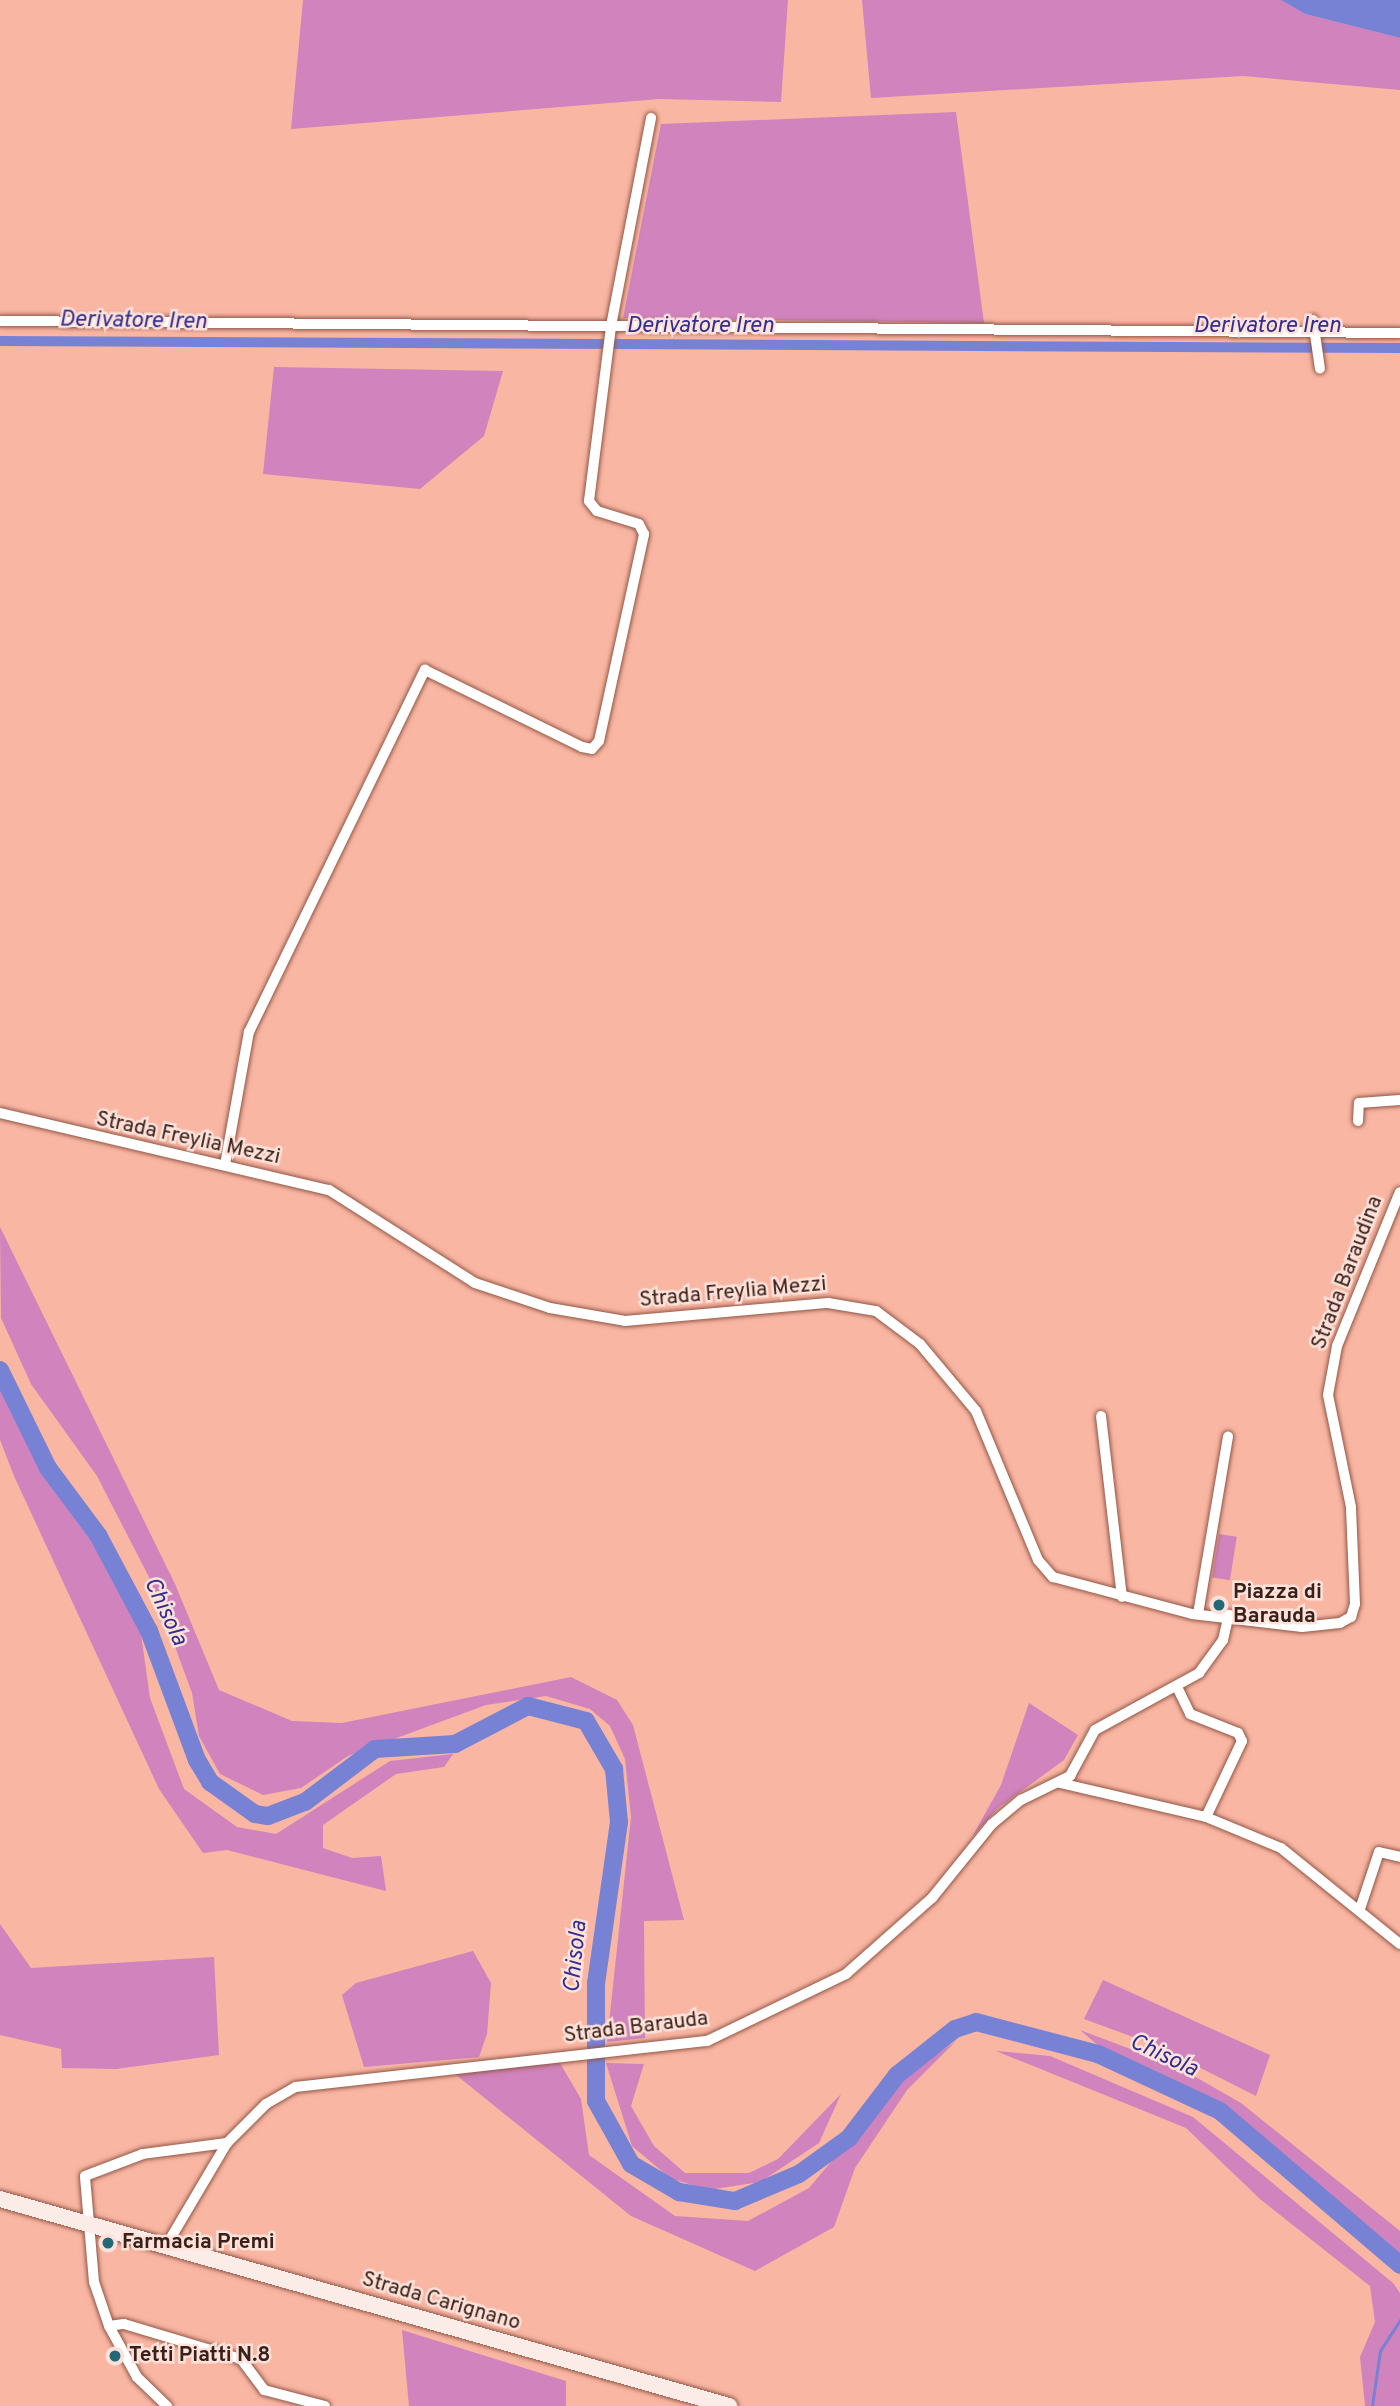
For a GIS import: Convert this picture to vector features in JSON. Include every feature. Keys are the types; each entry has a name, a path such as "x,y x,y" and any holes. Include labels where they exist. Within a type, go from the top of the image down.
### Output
{"main road":[{"path":"0,2199 87,2224"},
{"name":"Strada Carignano","path":"87,2224 710,2403 729,2406"}],"street":[{"path":"225,1165 249,1032 425,670 582,747 592,749 600,741 644,534 639,524 597,511 589,501 611,366 611,326 651,118"},
{"path":"1313,320 1319,334 1321,369"},
{"path":"0,321 536,330 611,326 1400,333"},
{"path":"1358,1121 1359,1103 1400,1100"},
{"name":"Strada Freylia Mezzi","path":"0,1113 87,1138 225,1165 328,1190 475,1283 562,1310 625,1321 828,1303 876,1311 920,1344 976,1411 1038,1560 1053,1577 1122,1597 1198,1614 1229,1615"},
{"name":"Strada Baraudina","path":"1229,1615 1302,1627 1351,1617 1356,1541 1328,1395 1337,1346 1400,1192"},
{"path":"1101,1416 1122,1597"},
{"path":"1198,1614 1228,1437"},
{"path":"1229,1615 1217,1651 1178,1689 1105,1722 1060,1783 1206,1817 1281,1848 1360,1909 1400,1944"},
{"path":"1178,1689 1190,1714 1238,1733 1241,1741 1206,1817"},
{"name":"Strada Barauda","path":"166,2246 227,2143 265,2104 296,2087 551,2057 665,2048 728,2035 846,1974 932,1898 992,1824 1021,1800 1060,1783"},
{"path":"1360,1909 1379,1852 1400,1857"},
{"path":"167,2406 137,2376 109,2326 94,2282 84,2184 92,2169 202,2142 227,2143"},
{"path":"109,2326 124,2324 242,2359 264,2390 325,2406"}],"shaded area":[{"path":"303,0 788,0 781,102 659,99 291,129"},
{"path":"862,0 1281,0 1305,14 1400,38 1400,90 1243,76 871,98"},
{"path":"956,112 984,323 623,318 661,124"},
{"path":"274,367 503,371 484,436 420,489 263,474"},
{"path":"0,1227 175,1584 219,1690 292,1721 342,1723 571,1677 617,1700 633,1725 684,1920 644,1921 645,2038 607,2042 631,1817 625,1759 610,1726 590,1709 546,1696 486,1705 348,1756 301,1788 263,1795 220,1774 199,1736 192,1693 151,1581 97,1476 31,1384 1,1318"},
{"path":"0,1389 120,1588 141,1634 150,1698 184,1789 237,1827 276,1834 390,1761 453,1754 444,1767 396,1774 323,1825 323,1848 352,1858 381,1856 386,1891 227,1850 203,1853 159,1789 14,1476 0,1440"},
{"path":"1219,1534 1237,1537 1230,1580 1212,1577"},
{"path":"1029,1703 1078,1735 1064,1760 998,1808 972,1837 1001,1785"},
{"path":"0,1924 31,1968 214,1957 219,2055 116,2069 62,2068 61,2049 0,2035"},
{"path":"473,1951 491,1983 487,2034 479,2057 364,2067 342,1995 356,1983"},
{"path":"1103,1980 1270,2055 1256,2096 1155,2045 1084,2019"},
{"path":"1080,2030 1178,2067 1241,2103 1400,2231 1400,2257 1233,2112 1100,2047"},
{"path":"956,2041 907,2090 855,2168 834,2227 755,2271 631,2216 450,2070 560,2063 581,2099 589,2155 675,2216 748,2221 809,2188 900,2080"},
{"path":"996,2051 1050,2056 1193,2117 1393,2283 1400,2293 1400,2406 1365,2406 1360,2357 1375,2322 1370,2286 1260,2199 1186,2128"},
{"path":"606,2063 644,2064 631,2106 654,2146 685,2173 749,2173 778,2159 841,2094 819,2143 760,2182 708,2190 670,2178 632,2146"},
{"path":"402,2330 566,2381 566,2406 409,2406"}],"water":[{"path":"1281,0 1400,0 1400,38 1305,14"}],"waterway":[{"name":"Derivatore Iren","path":"0,341 1400,348"},
{"name":"Chisola","path":"0,1370 48,1468 98,1535 149,1631 197,1760 210,1782 255,1814 268,1816 305,1802 375,1749 455,1744 528,1706 586,1721 614,1769 619,1822 596,1983 596,2101 631,2164 679,2192 735,2201 799,2174 849,2138 897,2075 955,2029 976,2022 1098,2054 1220,2111 1400,2265"},
{"path":"1372,2406 1380,2351 1400,2320"}],"place":[{"name":"Piazza di Barauda","path":"1219,1605"},
{"name":"Farmacia Premi","path":"108,2243"},
{"name":"Tetti Piatti N.8","path":"115,2356"}]}
